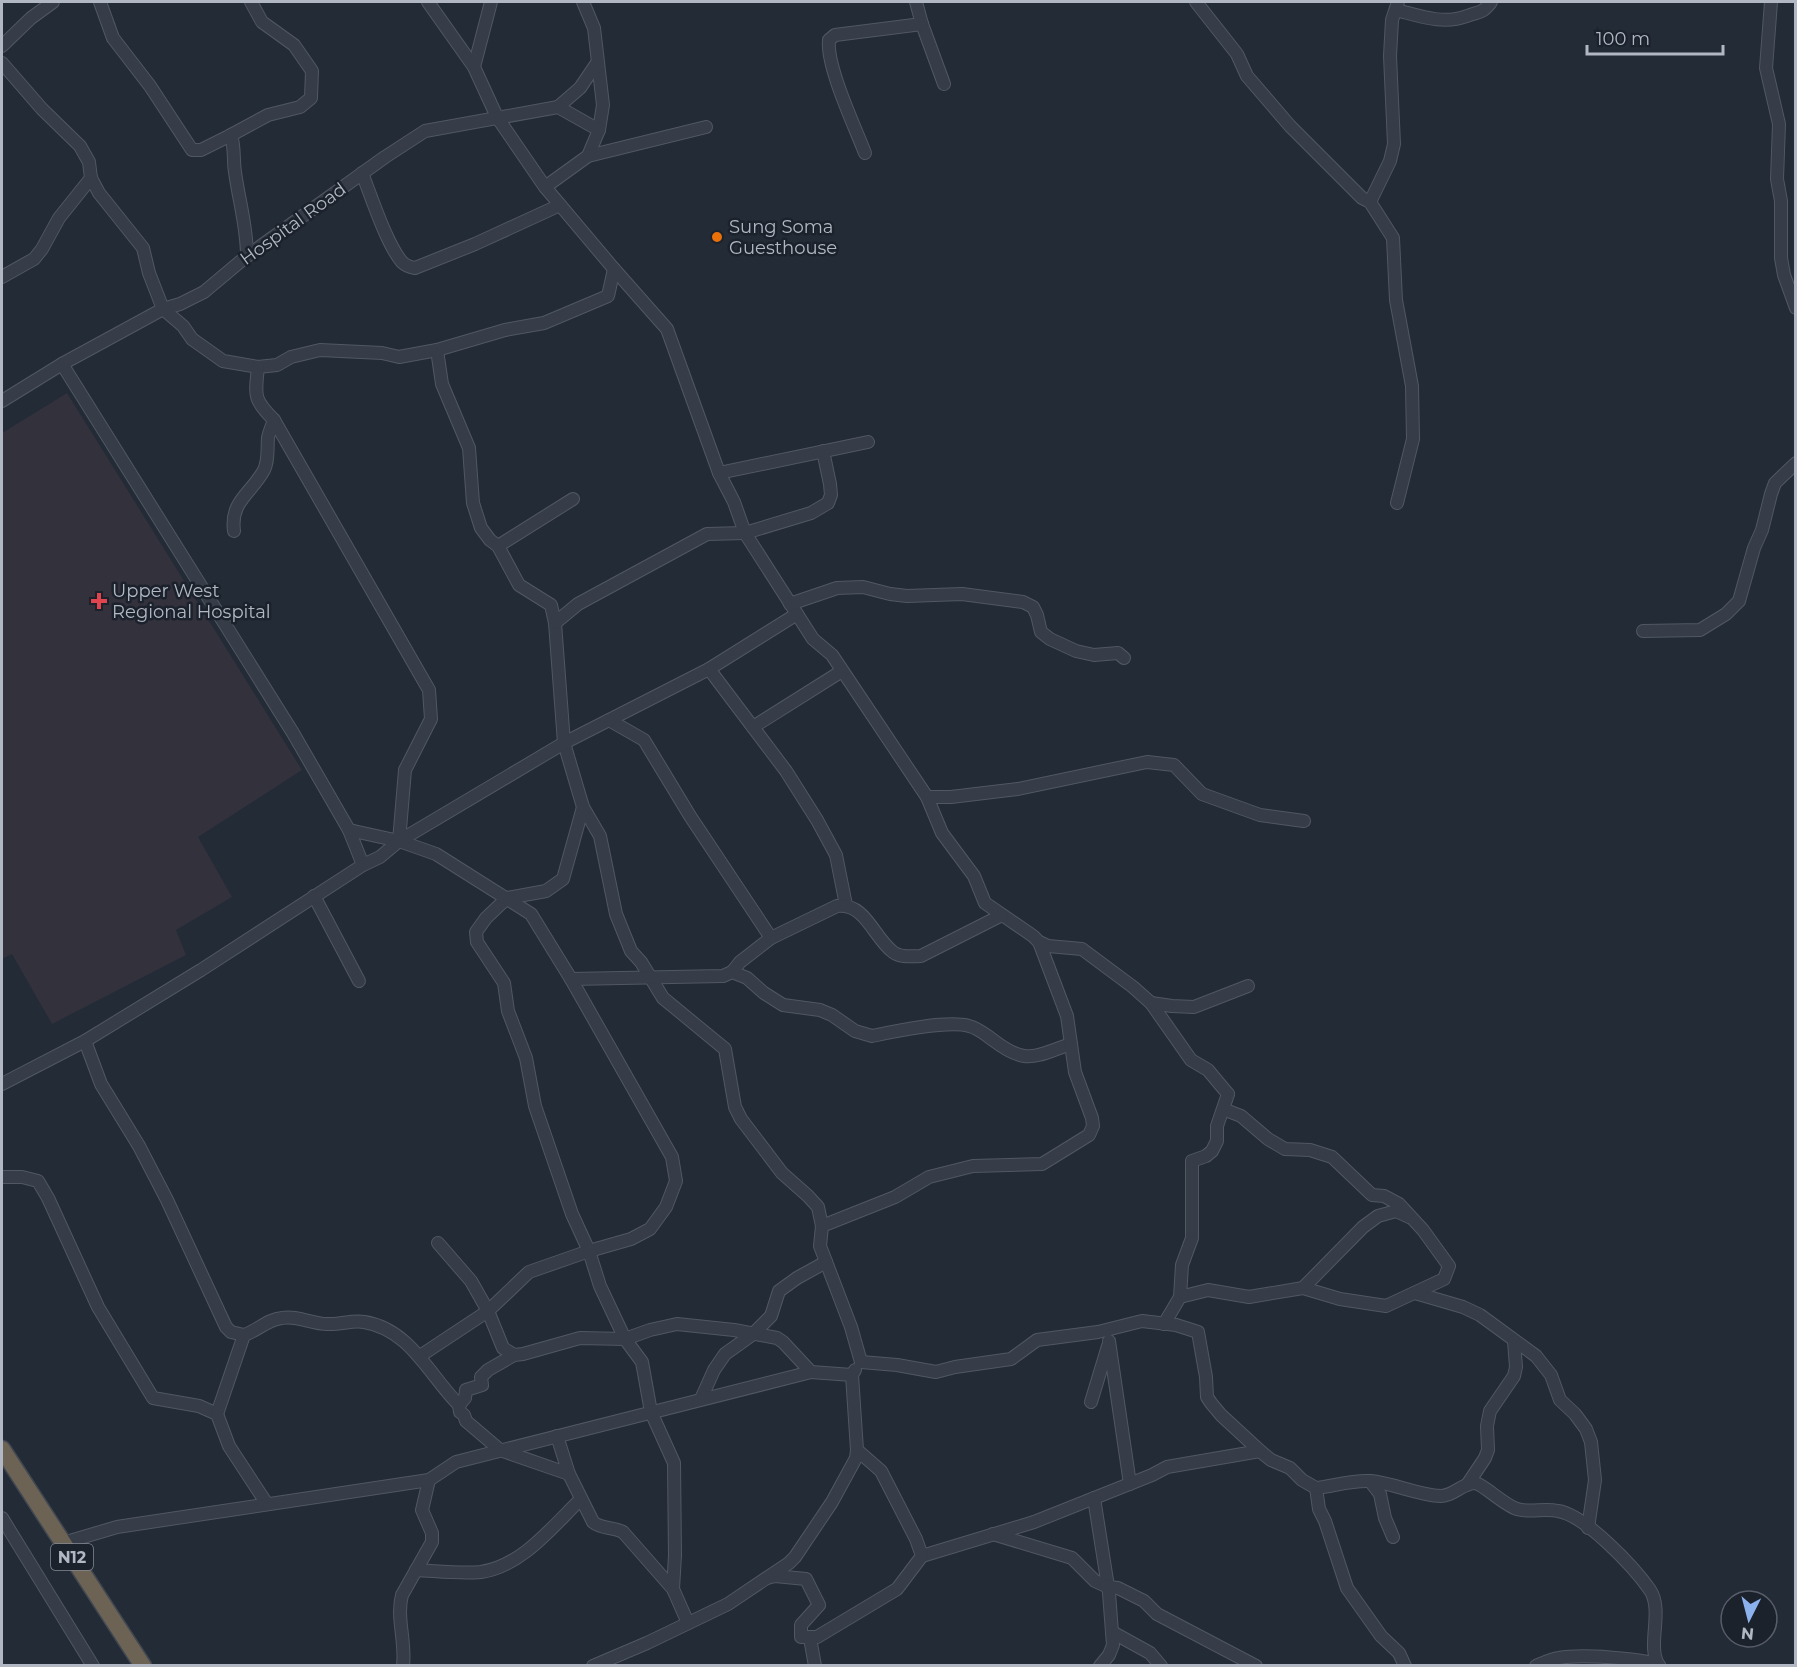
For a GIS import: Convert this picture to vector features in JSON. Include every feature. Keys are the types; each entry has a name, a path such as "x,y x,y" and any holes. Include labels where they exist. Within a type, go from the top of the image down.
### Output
{"highway":[{"name":"N12","path":"2,1449 143,1665"}],"street":[{"path":"2,46 31,18 53,2"},
{"path":"100,2 113,38 150,86 192,150 201,150 268,115 300,107 311,98 312,71 294,45 262,22 251,2"},
{"path":"428,2 474,67 497,117 545,187 667,329 719,473 734,502 745,533 813,639 832,655 927,797 942,834 974,876 985,903 1048,946 1082,949 1151,1003 1191,1060 1208,1070 1228,1094"},
{"path":"474,67 490,2"},
{"path":"583,2 594,28 603,105 599,130 588,156"},
{"path":"916,2 944,84"},
{"path":"1196,2 1237,54 1247,76 1290,126 1362,198 1370,202 1393,238 1396,300 1412,386 1413,439 1397,503"},
{"path":"1370,202 1390,161 1394,144 1390,56 1392,21 1397,6 1440,20 1455,21 1483,12 1491,2"},
{"path":"1771,2 1766,68 1779,124 1777,179 1781,201 1781,258 1786,283 1796,308"},
{"path":"865,153 833,71 827,51 829,40 835,35 922,24"},
{"path":"2,63 42,109 80,146 89,162 91,178 99,193 143,248 148,273 163,309 183,326 192,339 223,361 258,368 277,365 291,357 320,350 382,353 399,357 436,350 505,330 544,323 608,296 614,269"},
{"path":"597,63 580,88 558,107 599,130"},
{"name":"Hospital Road","path":"2,401 62,364 163,309 180,304 204,292 247,256 345,188 362,173 425,131 558,107"},
{"path":"545,187 588,156 706,127"},
{"path":"231,135 240,204 245,219 247,256"},
{"path":"362,173 391,242 400,260 407,267 415,268 475,244 560,204"},
{"path":"2,277 34,259 59,218 91,178"},
{"path":"436,350 442,384 469,448 473,503 481,528 498,546 519,585 551,605 555,623 564,743 583,807 600,836 615,914 632,951 663,998 725,1049 735,1107 741,1119 782,1173 818,1207 822,1226 820,1246 841,1299 861,1362"},
{"path":"62,364 293,733 349,830 363,865"},
{"path":"258,368 255,390 258,404 273,420 429,690 430,719 405,770 399,841"},
{"path":"234,531 232,519 236,507 264,470 273,420"},
{"path":"719,473 868,442"},
{"path":"555,623 578,604 707,534 745,533 811,513 828,503 831,495 823,451"},
{"path":"1642,631 1700,630 1726,614 1739,601 1775,483 1796,463"},
{"path":"498,546 573,499"},
{"path":"2,1084 85,1041 201,970 363,865 380,857 399,841 564,743 709,669 793,609 837,588 863,587 907,596 962,594 1023,602 1033,607 1041,632 1050,639 1076,651 1094,655 1118,653 1124,658"},
{"path":"709,669 786,771 817,820 836,855 846,905"},
{"path":"753,727 842,671"},
{"path":"609,720 644,740 690,816 771,938"},
{"path":"927,797 951,797 1018,789 1148,762 1174,765 1202,794 1260,814 1304,822"},
{"path":"583,807 563,879 546,891 507,898 486,918 476,932 477,942 504,984 508,1011 526,1058 535,1106 572,1214 589,1251 600,1286 625,1339 642,1362 651,1412 674,1462 673,1589"},
{"path":"349,830 399,841 436,854 531,914 571,979 672,1157 676,1181 666,1207 650,1229 631,1239 529,1272 488,1311 420,1356"},
{"path":"314,897 360,981"},
{"path":"571,979 723,976 732,972 740,962 771,938 837,906 846,905 856,909 894,954 908,956 921,956 1002,915"},
{"path":"822,1226 895,1197 929,1177 973,1166 1042,1164 1089,1135 1093,1126 1092,1119 1075,1072 1066,1016 1040,942"},
{"path":"732,972 747,978 764,993 783,1005 820,1010 864,1035 872,1036 958,1023 973,1026 1018,1057 1031,1057 1071,1044"},
{"path":"1151,1003 1194,1007 1248,986"},
{"path":"85,1041 102,1084 139,1146 167,1200 226,1327 231,1332 244,1335 282,1317 327,1324 362,1322 390,1329 420,1356 444,1389 459,1404 460,1412 466,1421 500,1450 569,1474"},
{"path":"1180,1297 1208,1290 1249,1297 1303,1288 1340,1299 1386,1306 1444,1279 1449,1266 1399,1204 1384,1196 1372,1194 1332,1157 1310,1150 1285,1149 1268,1139 1240,1116 1223,1109 1228,1094"},
{"path":"1164,1324 1180,1297 1182,1265 1192,1238 1192,1161 1206,1156 1217,1142 1217,1126 1228,1094"},
{"path":"2,1177 22,1177 38,1181 98,1307 153,1398 199,1406 217,1414"},
{"path":"1303,1288 1378,1216 1396,1211 1412,1218"},
{"path":"438,1243 471,1281 488,1311 503,1348 514,1355"},
{"path":"700,1400 720,1361 771,1316 779,1291 826,1262"},
{"path":"1415,1293 1463,1307 1480,1315 1536,1356 1551,1375 1560,1400 1575,1414 1586,1429 1591,1442 1595,1480 1588,1527"},
{"path":"861,1362 936,1372 1011,1359 1036,1340 1142,1321 1176,1325 1198,1332 1207,1397 1221,1415 1260,1451 1272,1460 1290,1468 1302,1480 1316,1488 1350,1481 1370,1481 1440,1496 1451,1495 1474,1483 1518,1510 1559,1511 1588,1527 1627,1561 1654,1597 1655,1656 1659,1665"},
{"path":"459,1404 465,1398 466,1390 482,1385 481,1377 488,1370 514,1355 580,1338 625,1339 677,1324 780,1340 811,1372"},
{"path":"1091,1402 1111,1328"},
{"path":"244,1335 217,1414 229,1446 267,1504"},
{"path":"1109,1341 1130,1484"},
{"path":"1467,1485 1488,1450 1487,1426 1490,1411 1514,1376 1516,1367 1514,1341"},
{"path":"593,1665 728,1604 795,1557 832,1502 856,1458 852,1375 861,1362"},
{"path":"63,1543 117,1527 429,1480 456,1462 811,1372 852,1375"},
{"path":"557,1436 569,1474 593,1522 598,1526 616,1528 623,1532 673,1589 688,1623"},
{"path":"857,1450 881,1471 916,1539 922,1556"},
{"path":"766,1578 775,1576 806,1579 819,1605 801,1624 801,1637 817,1637 897,1589 922,1556 1034,1522 1167,1467 1260,1451"},
{"path":"403,1665 403,1636 399,1615 402,1595 433,1538 423,1510 429,1480"},
{"path":"1370,1481 1380,1494 1385,1518 1393,1537"},
{"path":"1316,1488 1318,1509 1326,1521 1347,1588 1381,1636 1399,1653 1405,1665"},
{"path":"1094,1498 1108,1587 1112,1632 1112,1650 1101,1665"},
{"path":"416,1570 480,1572 518,1558 580,1500"},
{"path":"2,1518 93,1665"},
{"path":"993,1534 1072,1558 1095,1581 1108,1587 1118,1588 1144,1601 1157,1614 1256,1665"},
{"path":"1112,1632 1150,1653 1161,1665"},
{"path":"810,1638 815,1665"},
{"path":"1536,1665 1559,1658 1608,1657 1646,1661 1659,1665"}],"shaded area":[{"name":"Upper West Regional Hospital","path":"67,393 302,770 198,837 232,897 176,930 186,955 52,1024 12,954 2,959 2,433"}],"place":[{"name":"Sung Soma Guesthouse","path":"717,237"},
{"name":"Upper West Regional Hospital","path":"99,601"}]}
